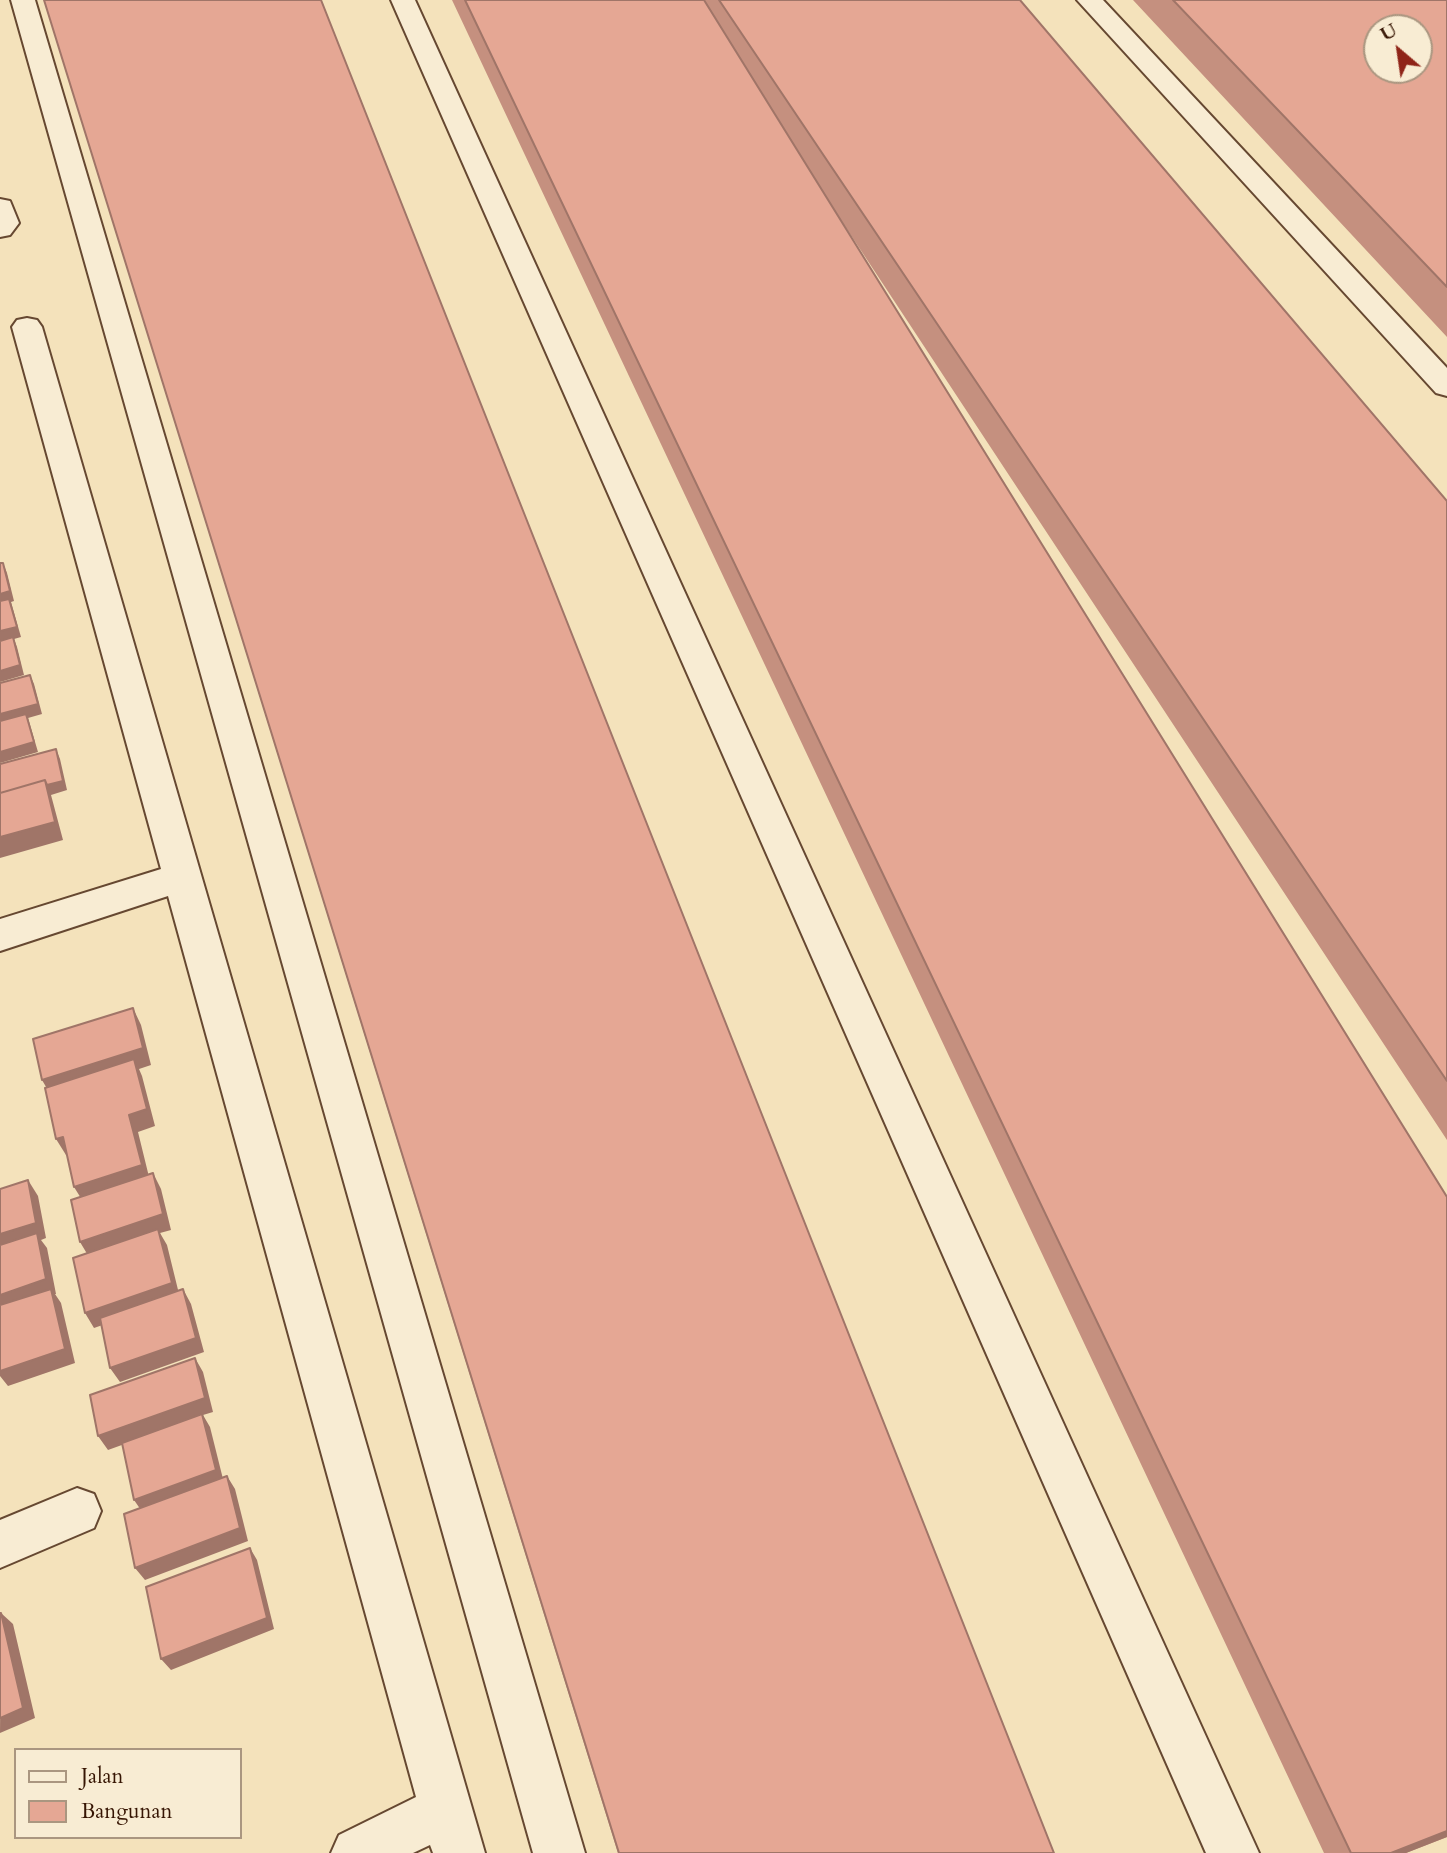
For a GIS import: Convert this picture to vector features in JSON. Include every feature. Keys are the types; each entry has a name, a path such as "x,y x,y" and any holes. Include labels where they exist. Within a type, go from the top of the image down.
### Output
{"street":[{"path":"23,0 559,1853"},
{"path":"403,0 1233,1853"},
{"path":"1089,0 1447,386"},
{"path":"0,206 5,223 0,229"},
{"path":"27,327 452,1832 357,1853"},
{"path":"0,935 182,877"},
{"path":"0,1544 77,1511"}],"building":[{"path":"44,0 321,0 1054,1853 619,1853"},
{"path":"465,0 704,0 1447,1197 1447,1831 1391,1853 1351,1853"},
{"path":"719,0 1020,0 1447,501 1447,1081"},
{"path":"1173,0 1447,0 1447,287"},
{"path":"0,563 3,563 10,591 0,594"},
{"path":"9,599 17,627 0,631 0,601"},
{"path":"13,637 20,665 0,671 0,641"},
{"path":"30,675 38,704 0,714 0,683"},
{"path":"26,714 34,742 0,752 0,721"},
{"path":"56,749 63,781 47,785 45,780 0,793 0,764"},
{"path":"45,780 55,822 0,837 0,793"},
{"path":"133,1008 143,1048 42,1080 33,1039"},
{"path":"134,1059 147,1109 129,1115 142,1165 74,1187 63,1137 56,1139 45,1088"},
{"path":"153,1173 163,1214 80,1242 71,1200"},
{"path":"28,1180 36,1223 0,1234 0,1189"},
{"path":"158,1229 172,1283 85,1313 73,1258"},
{"path":"37,1233 46,1279 0,1295 0,1245"},
{"path":"51,1289 65,1349 0,1371 0,1305"},
{"path":"183,1289 196,1338 110,1368 100,1318"},
{"path":"195,1358 205,1398 98,1436 90,1395"},
{"path":"202,1414 216,1470 134,1500 122,1443"},
{"path":"227,1476 240,1528 135,1568 124,1514"},
{"path":"250,1548 267,1618 161,1659 146,1587"},
{"path":"0,1613 23,1708 0,1718"}]}
